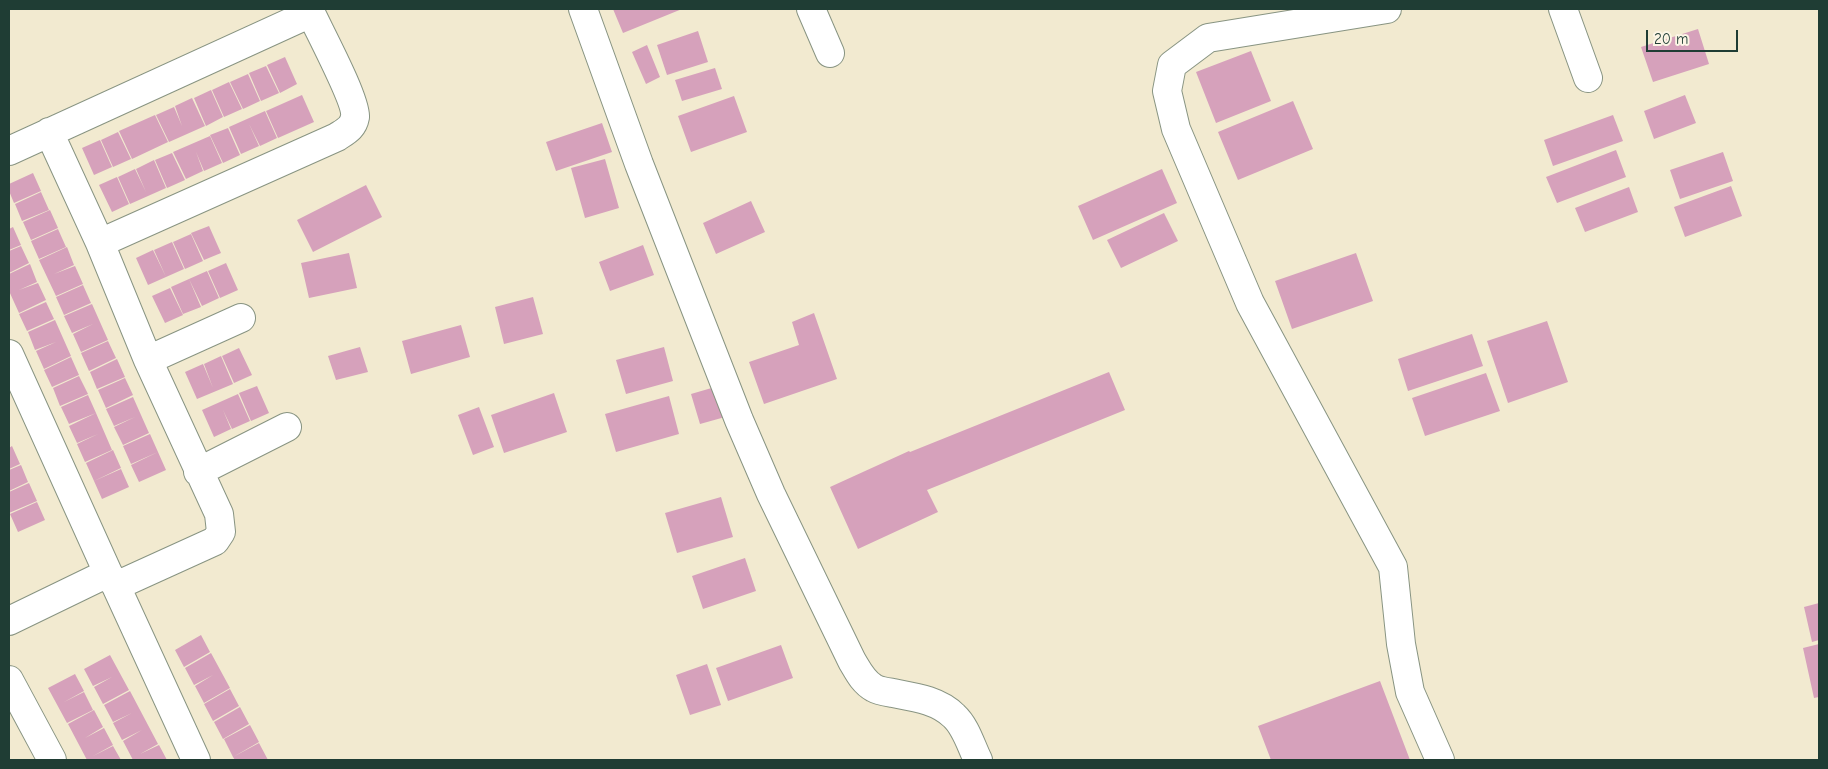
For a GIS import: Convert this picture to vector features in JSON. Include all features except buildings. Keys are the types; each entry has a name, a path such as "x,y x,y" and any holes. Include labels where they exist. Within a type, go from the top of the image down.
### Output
{"street":[{"path":"583,9 638,164 739,420 771,494 852,661 862,678 874,688 927,700 954,715 963,727 978,760"},
{"path":"811,9 830,53"},
{"path":"1387,9 1208,38 1172,65 1168,91 1176,129 1250,303 1393,566 1400,644 1410,692 1440,760"},
{"path":"1563,9 1588,78"},
{"path":"9,151 310,11 351,98 355,116 351,128 337,137 100,243"},
{"path":"9,621 215,540 222,532 219,514 148,360 100,243 49,132"},
{"path":"148,360 241,318"},
{"path":"9,354 196,760"},
{"path":"198,472 288,427"},
{"path":"9,680 52,760"}]}
